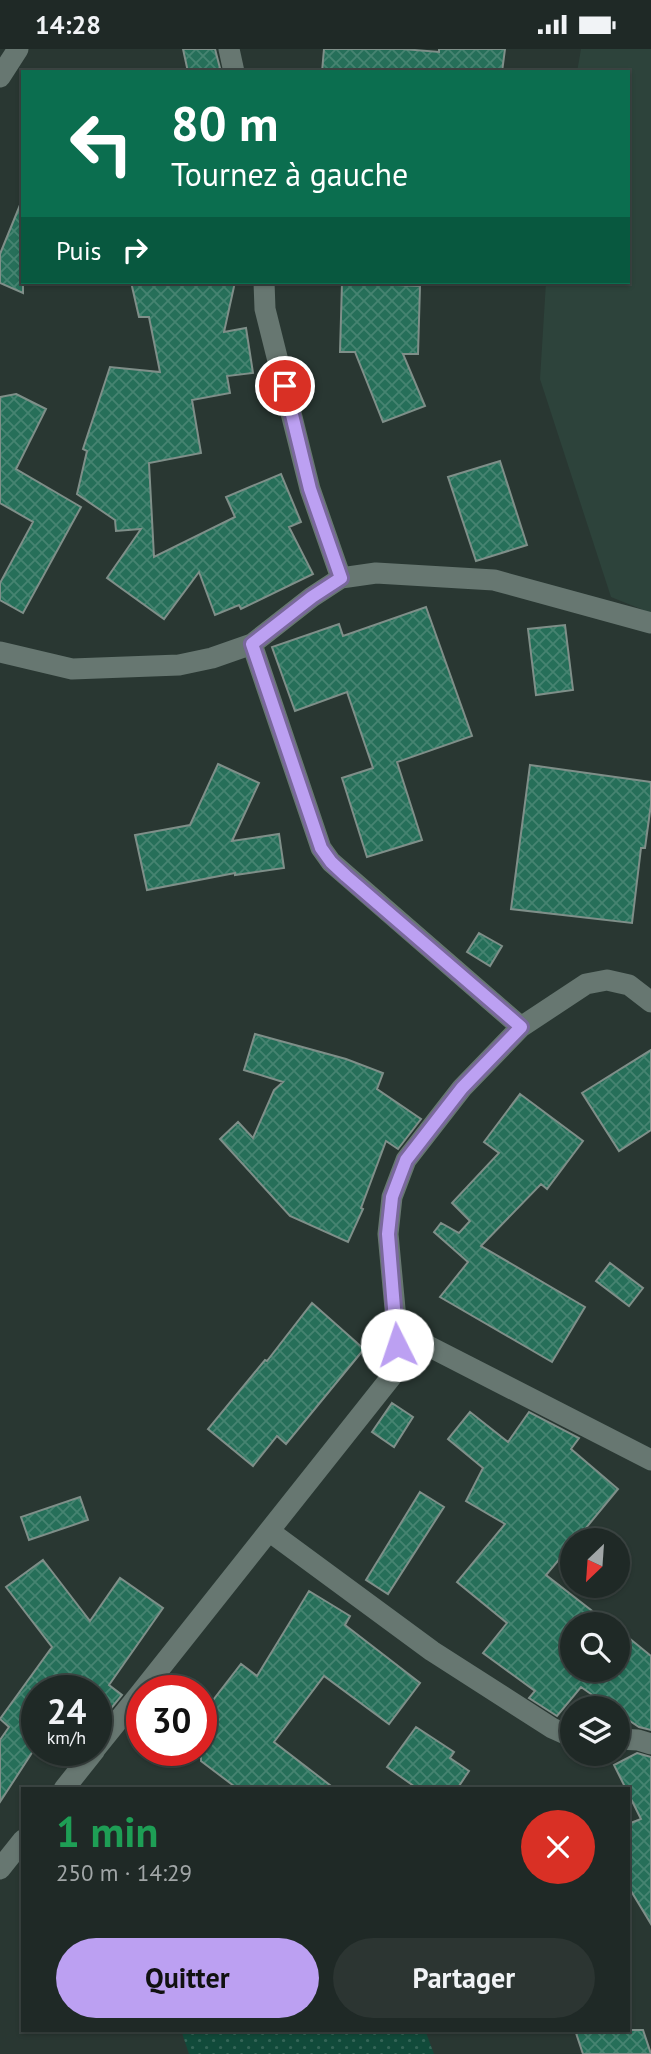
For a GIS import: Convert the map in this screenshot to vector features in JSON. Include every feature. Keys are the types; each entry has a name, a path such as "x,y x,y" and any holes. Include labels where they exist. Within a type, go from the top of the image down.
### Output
{"street":[{"path":"0,77 18,49"},
{"path":"229,49 234,70"},
{"path":"264,284 265,309 310,489 341,578"},
{"path":"0,652 72,669 129,669 179,665 212,658 252,644 341,578 376,573 494,580 651,623"},
{"path":"252,644 321,848 331,862 521,1027"},
{"path":"155,1675 392,1376 397,1359 397,1330 388,1234 392,1197 406,1160 462,1088 521,1027 586,984 607,980 629,985 651,1002"},
{"path":"397,1330 651,1461"},
{"path":"269,1531 432,1651 560,1732"},
{"path":"112,1728 126,1711"},
{"path":"630,1739 651,1744"},
{"path":"66,1787 82,1766"},
{"path":"0,1869 21,1843"}],"shaded area":[{"path":"581,49 651,49 651,613 611,597 540,379 546,284 630,284 630,70 577,70"}],"green space":[{"path":"182,2032 426,2032 434,2054 189,2054"}],"building":[{"path":"183,49 215,49 220,70 188,70"},
{"path":"324,49 439,52 439,49 505,49 502,70 322,70"},
{"path":"21,202 23,293 0,283 0,254"},
{"path":"131,284 235,284 224,332 246,328 253,373 227,376 230,393 192,400 201,453 149,463 154,557 235,517 226,497 281,474 301,522 289,527 313,574 241,609 239,605 215,615 199,572 164,619 107,578 141,529 116,531 115,520 77,494 87,451 83,449 110,367 160,372 149,317 139,317"},
{"path":"342,284 420,286 418,354 403,354 425,406 383,422 355,352 340,352"},
{"path":"16,394 46,409 16,469 81,507 23,613 0,600 0,583 33,522 0,503 0,397"},
{"path":"500,461 527,545 476,561 448,477"},
{"path":"426,607 472,736 397,762 422,840 367,857 342,778 373,768 347,692 295,711 272,647 339,624 343,636"},
{"path":"565,625 573,690 536,695 528,629"},
{"path":"218,764 259,783 232,841 279,834 284,868 235,873 147,890 135,835 190,825"},
{"path":"530,765 651,782 651,804 645,848 641,848 632,923 511,909"},
{"path":"479,933 502,946 490,966 467,952"},
{"path":"255,1034 346,1059 383,1073 377,1089 421,1119 398,1149 386,1141 361,1208 363,1209 348,1242 290,1216 220,1139 238,1122 253,1138 274,1090 283,1082 244,1070"},
{"path":"651,1050 651,1130 619,1151 582,1093"},
{"path":"520,1094 583,1141 547,1189 541,1184 481,1246 585,1307 552,1362 440,1297 468,1262 434,1232 441,1223 459,1233 470,1221 452,1203 499,1153 484,1142"},
{"path":"610,1263 643,1288 629,1306 596,1281"},
{"path":"312,1303 364,1349 286,1444 277,1436 253,1466 208,1429 265,1360 267,1361"},
{"path":"392,1403 413,1417 394,1447 372,1432"},
{"path":"470,1412 508,1442 529,1412 579,1438 571,1449 618,1489 586,1528 560,1528 560,1558 546,1575 560,1586 560,1598 576,1598 594,1612 560,1612 560,1682 630,1682 630,1639 651,1656 651,1730 630,1721 630,1696 594,1696 581,1687 574,1696 560,1696 560,1712 557,1716 529,1698 535,1691 483,1653 507,1623 457,1582 505,1524 466,1501 483,1468 448,1439"},
{"path":"420,1492 444,1507 388,1594 366,1580"},
{"path":"80,1497 88,1520 29,1540 21,1517"},
{"path":"43,1560 90,1621 120,1578 163,1608 112,1681 112,1675 32,1675 52,1647 6,1587"},
{"path":"309,1591 350,1616 345,1625 420,1683 389,1724 324,1676 274,1742 332,1787 235,1787 208,1766 217,1766 217,1695 241,1664 257,1676"},
{"path":"112,1687 122,1695 112,1707"},
{"path":"21,1690 21,1766 23,1766 0,1802 0,1740 9,1727 0,1719"},
{"path":"416,1727 454,1752 450,1758 469,1771 458,1787 415,1787 387,1767"},
{"path":"637,1753 651,1757 651,1924 630,1889 630,1823 641,1819 630,1797 630,1787 625,1787 614,1766 630,1766 630,1757"},
{"path":"643,2030 651,2054 583,2054 576,2032"}],"route":[{"path":"285,386 310,489 341,578 252,644 321,848 346,876 521,1027 462,1088 406,1160 392,1197 388,1234 397,1345"}]}
